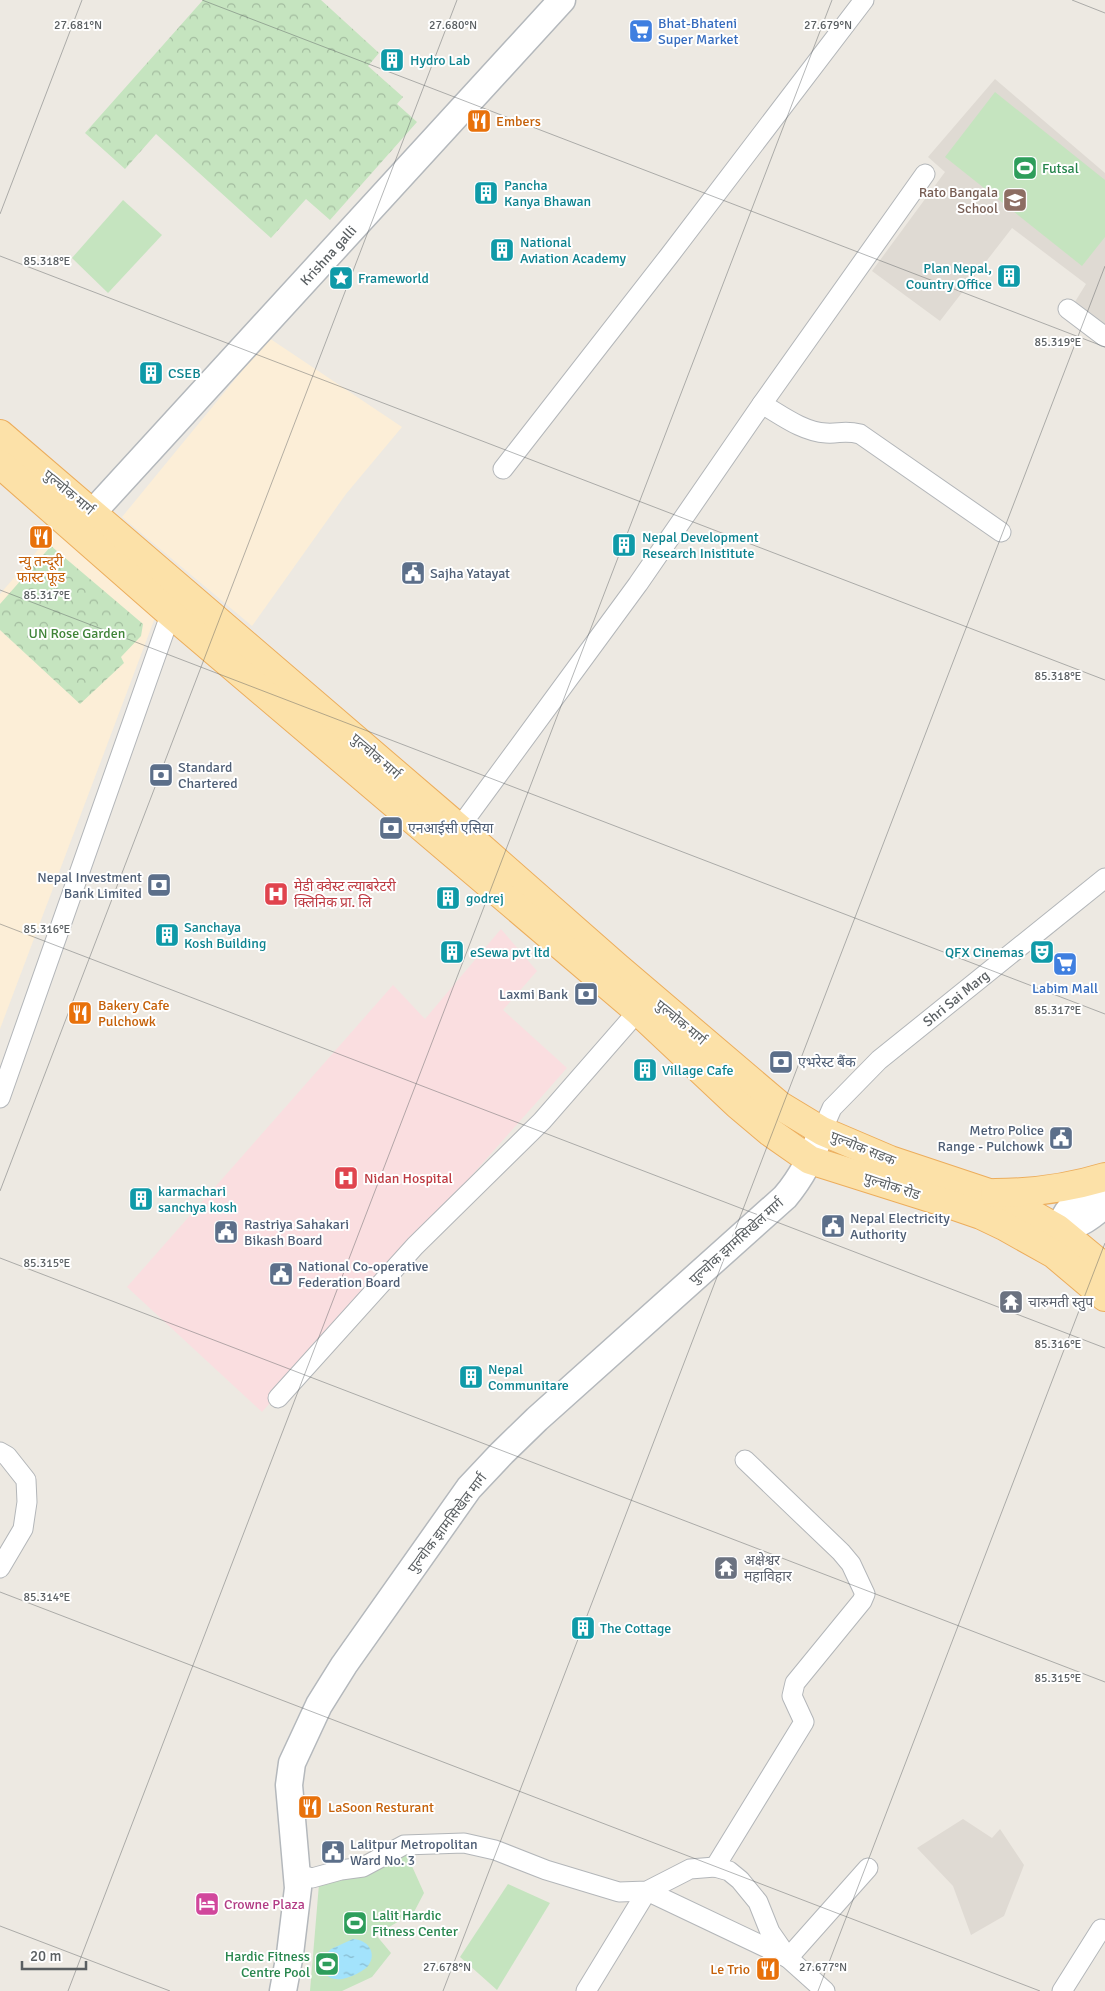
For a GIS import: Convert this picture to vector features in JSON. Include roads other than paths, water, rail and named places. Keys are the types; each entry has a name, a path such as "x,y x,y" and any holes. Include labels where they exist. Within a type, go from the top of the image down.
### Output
{"main road":[{"name":"Krishna galli","path":"93,512 562,0"},
{"name":"पुल्चोक मार्ग","path":"0,434 93,512 459,828 616,967 750,1081"},
{"name":"पुल्चोक मार्ग","path":"0,464 171,614 638,1011 738,1105"},
{"name":"पुल्चोक सडक","path":"750,1081 780,1105 822,1131 890,1160 989,1193"},
{"name":"पुल्चोक रोड","path":"738,1105 770,1132 810,1160 946,1203 981,1215 1004,1226 1056,1241"},
{"name":"पुल्चोक झामसिखेल मार्ग","path":"283,1991 292,1944 298,1888 289,1785 292,1763 304,1733 344,1664 469,1488 537,1419 785,1197 799,1180 822,1131"},
{"path":"989,1193 1024,1193 1058,1189 1105,1177"},
{"path":"1056,1241 1069,1208 1105,1181"},
{"path":"989,1193 1021,1208 1056,1241 1105,1297"},
{"path":"1056,1241 1072,1227 1085,1221 1105,1204"},
{"path":"1056,1241 1105,1268"}],"street":[{"path":"504,468 669,256 864,0"},
{"path":"459,828 638,584 924,174"},
{"path":"1068,309 1105,337"},
{"path":"762,404 808,430 827,434 847,431 860,434 1001,532"},
{"path":"0,1098 180,588"},
{"name":"Shri Sai Marg","path":"822,1131 832,1108 878,1060 1105,878"},
{"path":"278,1398 415,1246 542,1121 638,1011"},
{"path":"0,1452 6,1456 26,1480 27,1502 23,1529 0,1568"},
{"path":"715,1867 804,1722 792,1696 795,1683 862,1601 865,1594 851,1564 841,1552 745,1460"},
{"path":"297,1874 312,1878 341,1870 363,1867 404,1845 464,1844 496,1850 546,1870 619,1892 647,1891 690,1869 715,1867 728,1872 740,1880 758,1902 770,1932 788,1958 825,1991"},
{"path":"788,1958 868,1868"},
{"path":"647,1891 788,1958"},
{"path":"586,1991 647,1891"},
{"path":"1062,1991 1101,1929"}],"water":[{"path":"353,1939 363,1941 370,1948 372,1956 368,1966 344,1979 334,1979 328,1976 323,1971 324,1956 331,1949"}],"place":[{"name":"Bhat-Bhateni Super Market","path":"641,31"},
{"name":"Hydro Lab","path":"392,60"},
{"name":"Embers","path":"479,121"},
{"name":"Futsal","path":"1025,168"},
{"name":"Pancha Kanya Bhawan","path":"486,193"},
{"name":"Rato Bangala School","path":"1015,200"},
{"name":"National Aviation Academy","path":"502,250"},
{"name":"Plan Nepal, Country Office","path":"1009,276"},
{"name":"Frameworld","path":"341,278"},
{"name":"CSEB","path":"151,373"},
{"name":"न्यु तन्दूरी फास्ट फूड","path":"41,537"},
{"name":"Nepal Development Research Inistitute","path":"624,545"},
{"name":"Sajha Yatayat","path":"413,573"},
{"name":"Standard Chartered","path":"161,775"},
{"name":"एनआईसी एसिया","path":"391,828"},
{"name":"Nepal Investment Bank Limited","path":"159,885"},
{"name":"मेडी क्वेस्ट ल्याबरेटरी क्लिनिक प्रा. लि","path":"276,894"},
{"name":"godrej","path":"448,898"},
{"name":"Sanchaya Kosh Building","path":"167,935"},
{"name":"eSewa pvt ltd","path":"452,952"},
{"name":"QFX Cinemas","path":"1042,952"},
{"name":"Labim Mall","path":"1065,964"},
{"name":"Laxmi Bank","path":"586,994"},
{"name":"Bakery Cafe Pulchowk","path":"80,1013"},
{"name":"एभरेस्ट बैंक","path":"781,1062"},
{"name":"Village Cafe","path":"645,1070"},
{"name":"Metro Police Range - Pulchowk","path":"1061,1138"},
{"name":"Nidan Hospital","path":"346,1178"},
{"name":"karmachari sanchya kosh","path":"141,1199"},
{"name":"Nepal Electricity Authority","path":"833,1226"},
{"name":"Rastriya Sahakari Bikash Board","path":"226,1232"},
{"name":"National Co-operative Federation Board","path":"281,1274"},
{"name":"चारुमती स्तुप","path":"1011,1302"},
{"name":"Nepal Communitare","path":"471,1377"},
{"name":"अक्षेश्वर महाविहार","path":"726,1568"},
{"name":"The Cottage","path":"583,1628"},
{"name":"LaSoon Resturant","path":"310,1807"},
{"name":"Lalitpur Metropolitan Ward No. 3","path":"333,1852"},
{"name":"Crowne Plaza","path":"207,1904"},
{"name":"Lalit Hardic Fitness Center","path":"355,1923"},
{"name":"Hardic Fitness Centre Pool","path":"327,1964"},
{"name":"Le Trio","path":"768,1969"}],"park label":[{"name":"UN Rose Garden","path":"77,633"}]}
